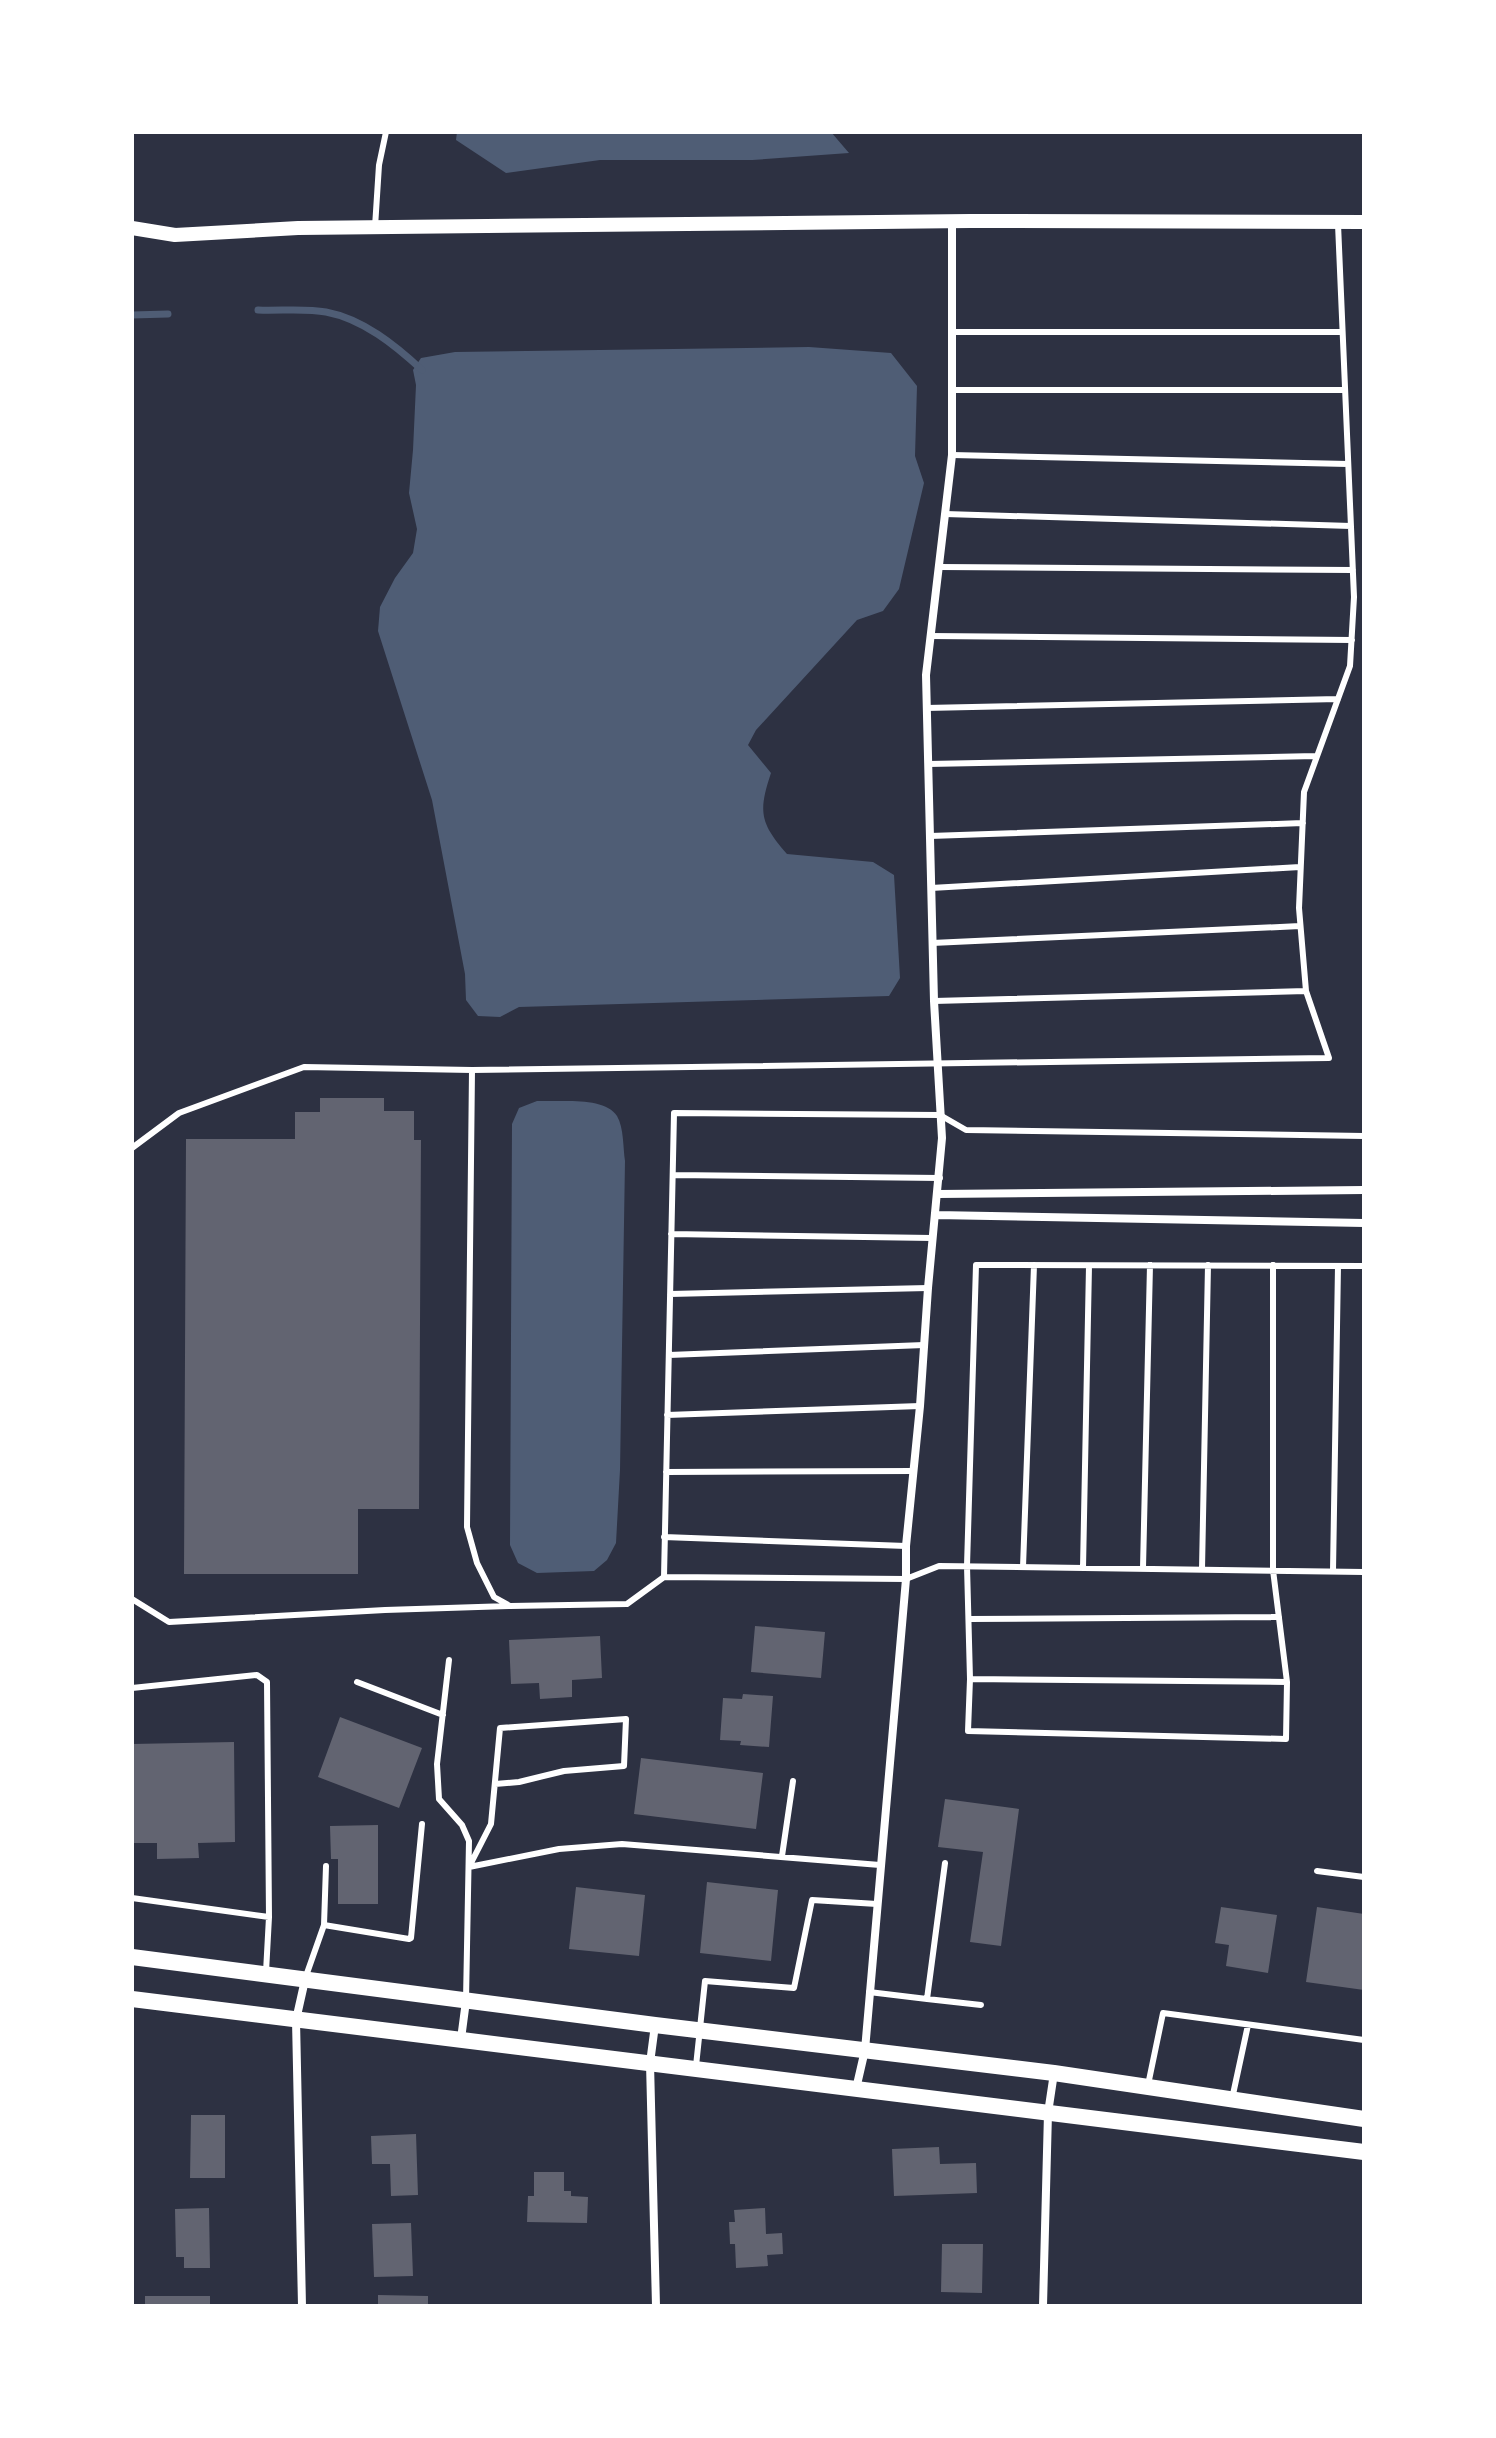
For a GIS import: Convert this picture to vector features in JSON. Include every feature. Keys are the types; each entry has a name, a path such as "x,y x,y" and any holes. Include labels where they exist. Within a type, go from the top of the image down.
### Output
{"main road":[{"path":"132,1957 1054,2073 1364,2119"},
{"path":"132,1999 1364,2152"}],"street":[{"path":"856,2089 865,2050 932,1238 940,1178 942,1138 934,1001 926,675 952,455 952,221"},
{"path":"132,228 175,235 375,227 952,221 1364,222"},
{"path":"938,1194 1364,1190"},
{"path":"936,1215 1364,1223"},
{"path":"302,2306 296,2020 305,1980"},
{"path":"461,2040 466,2000"},
{"path":"655,2025 650,2063 656,2306"},
{"path":"1043,2306 1048,2113 1054,2073"}],"lane":[{"path":"375,227 379,165 386,132"},
{"path":"132,1148 179,1113 304,1067 472,1070 1329,1058 1306,991 1300,926 1300,867 1304,792 1350,666 1352,640 1353,570 1337,222"},
{"path":"952,332 1342,332"},
{"path":"952,390 1345,390"},
{"path":"952,455 1348,464"},
{"path":"945,514 1351,526"},
{"path":"939,567 1353,570"},
{"path":"930,636 1352,640"},
{"path":"926,708 1338,699"},
{"path":"928,764 1316,756"},
{"path":"930,836 1303,823"},
{"path":"931,888 1300,867"},
{"path":"932,943 1300,926"},
{"path":"934,1001 1306,991"},
{"path":"472,1070 467,1527 477,1563 494,1597 510,1606"},
{"path":"664,1577 674,1113 940,1115 966,1130 1364,1136"},
{"path":"673,1175 940,1178"},
{"path":"671,1234 932,1238"},
{"path":"1273,1265 1273,1570 1287,1682 1286,1739 968,1731 967,1566 976,1265 1273,1265 1364,1266"},
{"path":"1023,1567 1034,1265"},
{"path":"1143,1568 1150,1265"},
{"path":"1202,1569 1208,1265"},
{"path":"1083,1568 1089,1266"},
{"path":"1333,1571 1338,1266"},
{"path":"670,1294 928,1288"},
{"path":"669,1355 924,1345"},
{"path":"667,1415 920,1406"},
{"path":"666,1472 914,1471"},
{"path":"664,1537 906,1546"},
{"path":"132,1599 169,1622 385,1610 627,1604 664,1577 906,1579 939,1566 1364,1572"},
{"path":"969,1619 1279,1617"},
{"path":"449,1660 437,1764 439,1799 462,1825 469,1841 466,2000"},
{"path":"132,1688 257,1675 267,1682 269,1917 266,1976"},
{"path":"970,1679 1287,1682"},
{"path":"357,1682 443,1715"},
{"path":"469,1867 491,1824 500,1728 626,1719 624,1766 564,1771 519,1782 495,1784"},
{"path":"782,1856 793,1781"},
{"path":"324,1925 411,1938 422,1824"},
{"path":"469,1867 559,1849 622,1844 880,1865"},
{"path":"927,1999 945,1863"},
{"path":"305,1980 324,1925 326,1866"},
{"path":"1317,1871 1364,1877"},
{"path":"132,1898 269,1917"},
{"path":"696,2069 705,1981 794,1988 812,1900 877,1904"},
{"path":"869,1992 981,2005"},
{"path":"1147,2086 1163,2013 1364,2040"},
{"path":"1232,2100 1248,2025"}],"water":[{"path":"457,132 831,132 849,153 752,160 600,160 506,173 456,140"},
{"path":"809,347 891,353 917,386 915,456 924,483 899,589 883,611 857,620 756,730 748,745 771,773 764,798 764,816 771,834 787,854 873,862 894,875 900,978 889,996 519,1007 500,1017 478,1016 466,1000 465,974 432,800 378,631 380,607 413,553 417,529 409,493 416,385 413,370 421,358 455,352"},
{"path":"537,1101 581,1101 603,1105 617,1116 623,1138 620,1470 616,1543 607,1560 594,1571 537,1573 518,1563 510,1545 512,1124 519,1108"}],"building":[{"path":"320,1098 384,1098 384,1111 414,1111 414,1140 421,1140 419,1509 358,1509 358,1574 184,1574 186,1139 295,1139 295,1112 320,1112"},
{"path":"755,1626 825,1632 821,1678 751,1672"},
{"path":"600,1636 602,1678 572,1680 572,1697 540,1699 539,1683 511,1684 509,1640"},
{"path":"743,1694 773,1696 769,1747 720,1740 723,1698 742,1699"},
{"path":"340,1717 422,1748 399,1808 318,1777"},
{"path":"234,1742 235,1842 198,1843 199,1858 157,1859 157,1843 132,1843 132,1744"},
{"path":"641,1758 763,1773 756,1829 634,1814"},
{"path":"945,1799 1019,1809 1001,1946 970,1942 983,1852 938,1847"},
{"path":"378,1825 378,1904 338,1904 338,1859 331,1859 330,1826"},
{"path":"707,1882 778,1890 771,1961 700,1953"},
{"path":"576,1887 645,1895 639,1956 569,1949"},
{"path":"1221,1907 1277,1915 1268,1973 1226,1966 1229,1945 1215,1943"},
{"path":"1317,1907 1364,1914 1364,1990 1306,1982"},
{"path":"191,2115 225,2115 225,2178 190,2178"},
{"path":"416,2134 418,2195 391,2196 390,2164 372,2164 371,2136"},
{"path":"939,2147 940,2164 976,2163 977,2193 894,2196 892,2149"},
{"path":"534,2172 564,2172 564,2191 571,2191 571,2196 588,2197 587,2223 527,2222 528,2196 534,2196"},
{"path":"209,2208 210,2268 184,2268 184,2257 176,2257 175,2209"},
{"path":"765,2208 766,2234 782,2233 783,2254 767,2255 768,2266 736,2268 735,2244 730,2244 729,2222 735,2222 734,2210"},
{"path":"411,2223 413,2276 374,2277 372,2224"},
{"path":"942,2244 983,2244 982,2293 941,2292"},
{"path":"378,2295 428,2296 428,2306 378,2306"},
{"path":"145,2296 210,2296 210,2306 145,2306"}],"waterway":[{"path":"258,310 310,310 340,315 378,334 422,370"},
{"path":"132,315 168,314"}]}
